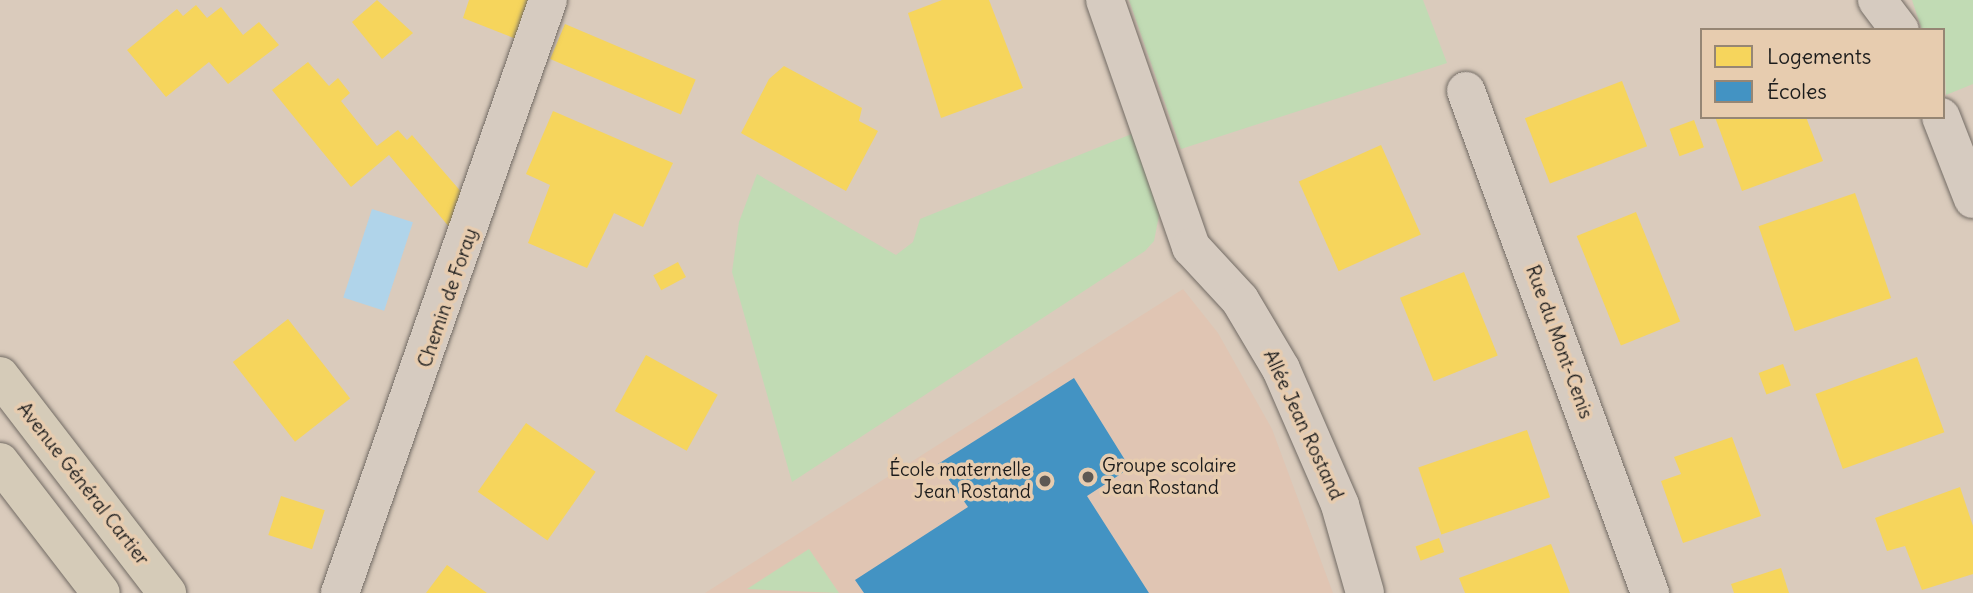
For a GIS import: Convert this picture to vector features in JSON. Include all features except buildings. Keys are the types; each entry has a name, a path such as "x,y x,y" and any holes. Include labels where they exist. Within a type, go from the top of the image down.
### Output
{"main road":[{"name":"Avenue Général Cartier","path":"0,376 167,593"},
{"path":"0,462 100,593"}],"street":[{"name":"Chemin de Foray","path":"340,593 548,0"},
{"name":"Allée Jean Rostand","path":"1105,0 1191,247 1240,300 1281,369 1340,505 1366,593"},
{"path":"1877,0 1898,28"},
{"name":"Rue du Mont-Cenis","path":"1466,91 1650,593"},
{"path":"1942,119 1973,198"}],"shaded area":[{"name":"Groupe scolaire Jean Rostand","path":"1183,289 1218,333 1272,429 1333,593 705,593"}],"green space":[{"path":"1129,0 1423,0 1447,63 1181,149"},
{"path":"1912,0 1973,0 1973,84 1946,95 1945,28 1921,28"},
{"path":"1139,131 1162,200 1154,241 1145,251 792,482 732,272 739,222 757,174 896,255 913,242 920,219"},
{"path":"809,549 839,593 747,589"}],"water":[{"path":"372,209 413,222 384,311 343,297"}],"place":[{"name":"Groupe scolaire Jean Rostand","path":"1088,477"},
{"name":"École maternelle Jean Rostand","path":"1045,481"}]}
